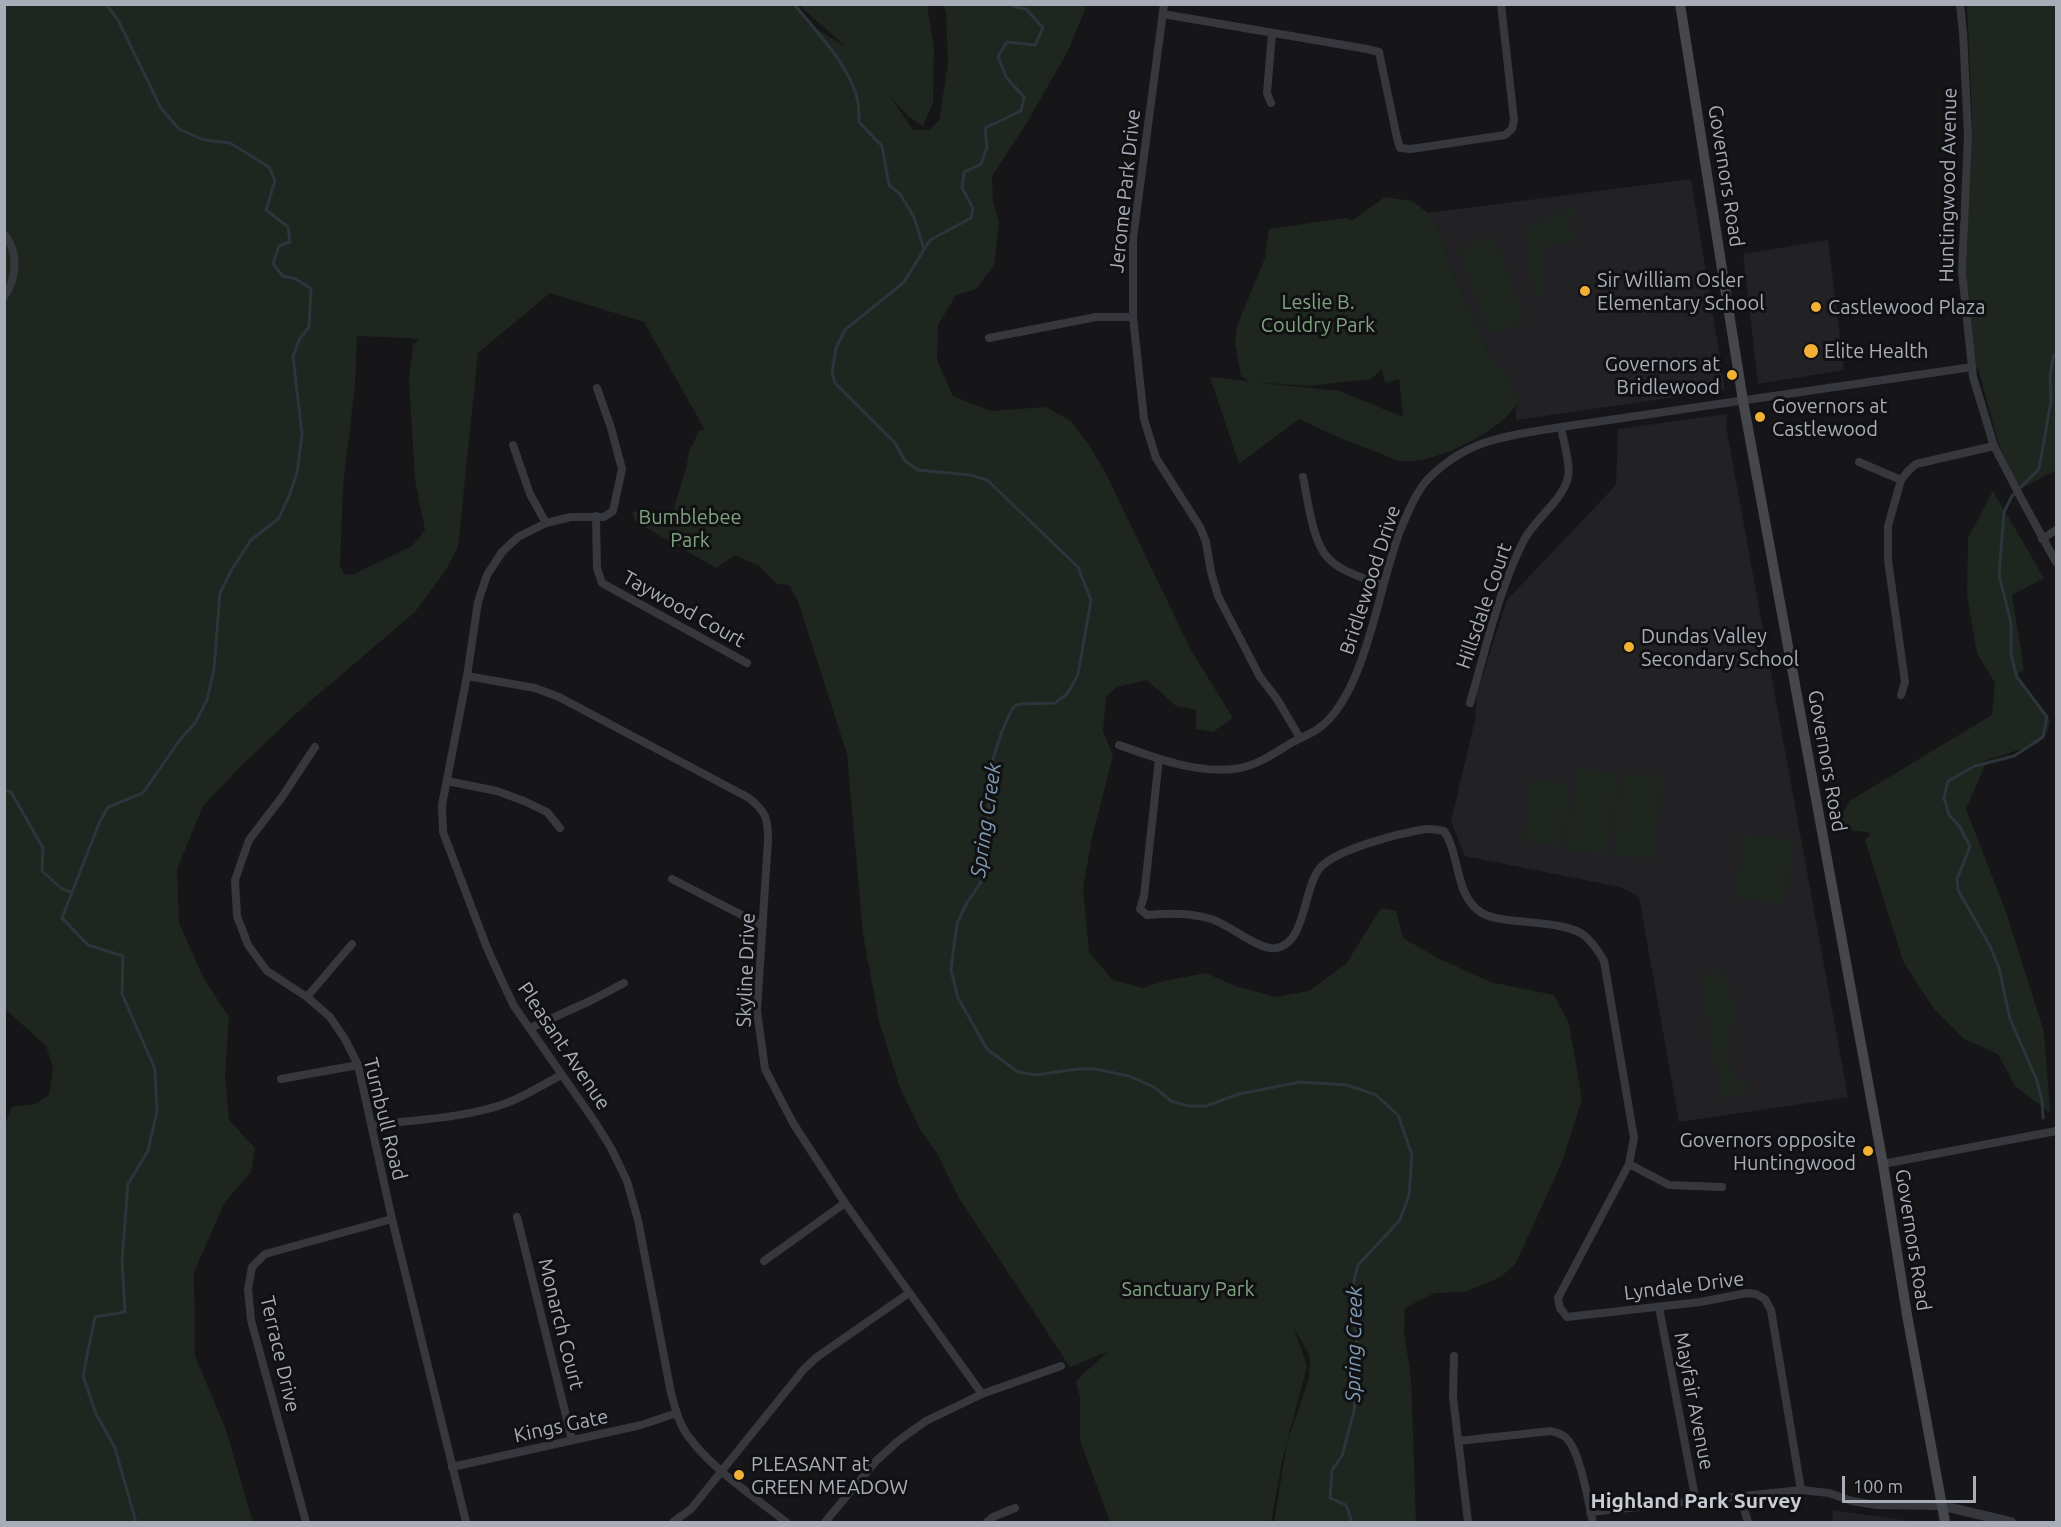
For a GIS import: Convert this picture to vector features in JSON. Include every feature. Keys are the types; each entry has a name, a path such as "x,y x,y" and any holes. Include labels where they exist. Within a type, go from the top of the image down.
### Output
{"main road":[{"name":"Governors Road","path":"1680,4 1743,401 1883,1164 1907,1316 1946,1522"}],"street":[{"name":"Jerome Park Drive","path":"1164,4 1133,239 1133,317 1143,419 1156,458 1200,527 1206,542 1218,596 1242,646 1300,738"},
{"path":"1163,14 1379,52 1400,148 1411,149 1505,135 1512,129 1514,120 1501,4"},
{"name":"Huntingwood Avenue","path":"1960,4 1968,135 1962,272 1973,377 1994,446 2056,562"},
{"path":"1271,103 1267,93 1272,33"},
{"path":"4,234 14,249 15,258 10,289 4,297"},
{"path":"989,338 1096,317 1133,317"},
{"name":"Bridlewood Drive","path":"1119,746 1195,768 1235,769 1269,757 1320,728 1340,706 1353,683 1397,540 1410,509 1427,480 1450,460 1472,447 1507,436 1561,427 1972,367"},
{"path":"597,388 622,469 613,511 600,516"},
{"name":"Hillsdale Court","path":"1470,703 1506,583 1524,539 1564,490 1567,482 1569,475 1561,427"},
{"path":"513,445 530,494 546,523"},
{"path":"1900,695 1905,682 1888,560 1888,526 1901,480 1916,464 1994,446"},
{"path":"1858,462 1901,480"},
{"path":"1303,477 1319,546 1329,559 1342,569 1383,586"},
{"name":"Pleasant Avenue","path":"600,516 572,517 546,523 518,537 502,552 487,575 478,602 467,676 442,805 443,832 492,959 514,1006 606,1139 627,1181 638,1220 662,1348 677,1413 687,1434 722,1472 782,1521"},
{"name":"Taywood Court","path":"600,516 597,568 602,583 747,663"},
{"path":"2042,538 2056,530"},
{"name":"Skyline Drive","path":"467,676 535,688 559,697 749,798 761,809 768,821 757,1011 765,1069 793,1123 845,1203 982,1394"},
{"name":"Turnbull Road","path":"315,747 282,797 249,840 235,880 237,916 248,945 267,971 307,997 330,1017 345,1039 358,1065 392,1219 466,1522"},
{"path":"1159,759 1144,896 1140,909 1147,915 1210,918 1265,947 1276,948 1291,942 1299,925 1312,879 1329,860 1364,845 1429,829 1444,831 1451,841 1465,896 1481,913 1494,918 1570,929 1583,934 1604,961 1634,1138 1629,1164 1669,1185 1722,1187"},
{"path":"447,780 497,791 524,801 547,812 560,828"},
{"path":"672,879 763,926"},
{"path":"307,997 352,944"},
{"path":"530,1028 624,983"},
{"path":"281,1079 358,1065"},
{"path":"372,1125 438,1117 496,1106 523,1096 561,1075"},
{"path":"1883,1164 2056,1131"},
{"name":"Lyndale Drive","path":"1629,1164 1558,1298 1560,1308 1567,1317 1659,1307 1747,1293 1756,1294 1765,1299 1771,1310 1801,1490"},
{"path":"764,1261 845,1203"},
{"name":"Monarch Court","path":"518,1217 572,1440"},
{"name":"Terrace Drive","path":"306,1522 251,1320 248,1289 252,1267 265,1254 280,1248 392,1219"},
{"path":"673,1522 691,1509 804,1369 817,1357 909,1293"},
{"name":"Mayfair Avenue","path":"1659,1307 1696,1502"},
{"path":"1454,1356 1453,1397 1468,1522"},
{"path":"825,1522 863,1475 898,1441 926,1421 982,1394 1060,1366"},
{"name":"Kings Gate","path":"452,1467 641,1425 677,1413"},
{"path":"1458,1441 1551,1431 1561,1434 1569,1440 1579,1464 1593,1522"},
{"path":"1590,1512 1801,1490 1829,1493 1852,1501 1876,1505 1943,1506 2011,1522"},
{"path":"1740,1497 1748,1522"},
{"path":"987,1522 1015,1508"}],"shaded area":[{"name":"Sir William Osler Elementary School","path":"1691,179 1724,390 1516,420 1519,399 1507,377 1488,351 1449,263 1442,235 1428,213"},
{"path":"1828,240 1844,370 1758,384 1743,254"},
{"name":"Dundas Valley Secondary School","path":"1727,414 1726,426 1848,1097 1679,1122 1639,897 1620,887 1465,856 1451,821 1475,720 1477,693 1507,600 1616,485 1618,429"},
{"path":"1832,1510 1917,1522 1833,1522"}],"green space":[{"path":"5,5 796,5 818,30 846,47 799,5 927,5 934,47 933,103 923,126 908,116 889,95 913,130 929,130 939,121 948,64 946,12 943,5 1081,5 1086,7 1068,51 1026,124 992,176 993,202 999,222 994,265 976,289 956,295 938,325 937,360 953,396 991,411 1046,407 1071,421 1106,474 1192,652 1233,718 1213,732 1196,729 1196,710 1176,706 1147,680 1117,687 1106,697 1103,731 1113,756 1093,833 1083,887 1089,952 1113,980 1143,988 1164,981 1206,973 1235,986 1276,997 1309,991 1346,964 1381,908 1396,911 1403,938 1438,958 1490,982 1554,995 1569,1024 1582,1099 1562,1162 1516,1263 1502,1276 1485,1284 1464,1292 1435,1293 1405,1308 1404,1333 1411,1377 1416,1522 1274,1522 1287,1443 1309,1378 1310,1356 1294,1328 1307,1366 1282,1461 1271,1522 1110,1522 1080,1440 1080,1398 1076,1381 1107,1352 1070,1367 959,1198 937,1153 921,1131 900,1088 879,1021 863,934 847,754 798,601 789,585 777,584 759,566 735,555 716,568 636,522 632,513 637,511 669,525 690,447 698,431 705,430 644,322 550,293 478,353 458,547 446,570 415,612 302,708 203,806 177,869 179,923 204,979 229,1017 225,1076 229,1120 255,1148 251,1172 225,1202 194,1272 195,1356 226,1430 253,1522 5,1522 5,1124 12,1107 35,1104 49,1095 53,1067 46,1046 5,1009","holes":["357,336 419,340 413,344 409,381 415,480 425,530 412,546 352,575 344,574 340,565 343,487 355,385"]},
{"path":"1967,5 2056,5 2056,470 2019,490 1999,445 1976,367 1970,325 1966,273 1972,117"},
{"name":"Leslie B. Couldry Park","path":"1385,197 1412,201 1428,213 1442,235 1449,263 1488,351 1507,377 1519,399 1501,422 1485,433 1432,458 1415,461 1396,460 1339,438 1299,419 1239,464 1210,377 1249,381 1241,376 1235,344 1237,326 1265,258 1269,229 1346,218 1352,221","holes":["1382,369 1385,383 1399,379 1403,417 1339,391 1253,382 1308,386 1371,379"]},
{"path":"1573,208 1575,218 1569,219 1572,234 1577,234 1579,241 1541,247 1546,295 1534,296 1523,229"},
{"path":"1494,235 1525,321 1489,334 1458,249"},
{"path":"1993,491 2044,578 2012,595 2024,670 2016,674 2050,721 2047,733 2037,744 1972,765 1986,763 1966,809 2006,912 2044,1032 2050,1113 2015,1086 1998,1054 1964,1039 1935,1010 1903,961 1865,840 1871,833 1839,828 1837,821 1851,800 1992,715 1995,683 1977,653 1967,595 1968,538"},
{"path":"1575,769 1616,772 1609,854 1568,851"},
{"path":"1621,773 1662,776 1655,858 1615,855"},
{"path":"1529,780 1568,783 1563,846 1523,842"},
{"path":"1743,834 1793,840 1785,904 1736,898"},
{"path":"1724,969 1727,987 1730,987 1736,1022 1730,1024 1731,1033 1727,1034 1734,1083 1748,1081 1750,1092 1722,1097 1700,977 1703,973"}],"waterway":[{"path":"106,4 118,20 161,108 179,129 204,140 230,143 269,167 275,181 266,210 288,227 290,242 279,246 273,264 283,276 296,279 311,289 309,327 300,338 293,356 302,434 297,473 289,496 279,518 251,540 220,593 214,669 207,700 195,723 179,741 143,793 108,807 100,821 62,918 88,945 123,956 122,994 155,1069 157,1111 148,1151 128,1184 122,1260 125,1312 95,1317 83,1376 96,1414 115,1448 136,1522"},
{"path":"794,4 832,51 849,77 858,103 859,122 882,146 889,185 900,194 914,217 924,249"},
{"name":"Spring Creek","path":"1011,4 1026,9 1043,28 1035,45 1007,42 998,56 1006,77 1024,97 1021,111 985,128 987,147 981,164 964,172 962,188 973,208 971,218 930,240 904,282 845,330 836,348 832,372 835,383 895,443 905,461 918,470 970,475 987,480 1078,567 1091,600 1077,677 1067,694 1055,703 1016,705 1002,731 990,768 991,794 981,882 957,923 951,970 958,998 987,1049 1018,1072 1036,1075 1095,1069 1129,1076 1154,1087 1171,1101 1188,1106 1206,1106 1239,1094 1300,1082 1347,1085 1376,1095 1398,1115 1412,1155 1409,1195 1400,1220 1358,1265 1351,1293 1358,1370 1354,1411 1342,1456 1332,1470 1330,1498 1346,1505 1352,1522"},
{"path":"2043,1118 2042,1100 2036,1078 2010,1019 1999,968 1990,946 1958,890 1957,879 1970,847 1960,827 1949,815 1944,798 1948,781 1975,766 2014,756 2043,737 2047,717 2017,677 2011,655 2011,623 1999,575 2004,512 2012,496 2039,469 2051,401 2050,378 2053,357 2056,354"},
{"path":"4,790 11,792 43,848 42,871 62,889 71,892"}],"place":[{"name":"Sir William Osler Elementary School","path":"1585,291"},
{"name":"Castlewood Plaza","path":"1816,307"},
{"name":"Elite Health","path":"1811,351"},
{"name":"Governors at Bridlewood","path":"1732,375"},
{"name":"Governors at Castlewood","path":"1760,417"},
{"name":"Dundas Valley Secondary School","path":"1629,647"},
{"name":"Governors opposite Huntingwood","path":"1868,1151"},
{"name":"PLEASANT at GREEN MEADOW","path":"739,1475"}],"district":[{"name":"Highland Park Survey","path":"1696,1501"}],"park label":[{"name":"Bumblebee Park","path":"690,528"},
{"name":"Sanctuary Park","path":"1188,1289"}]}
